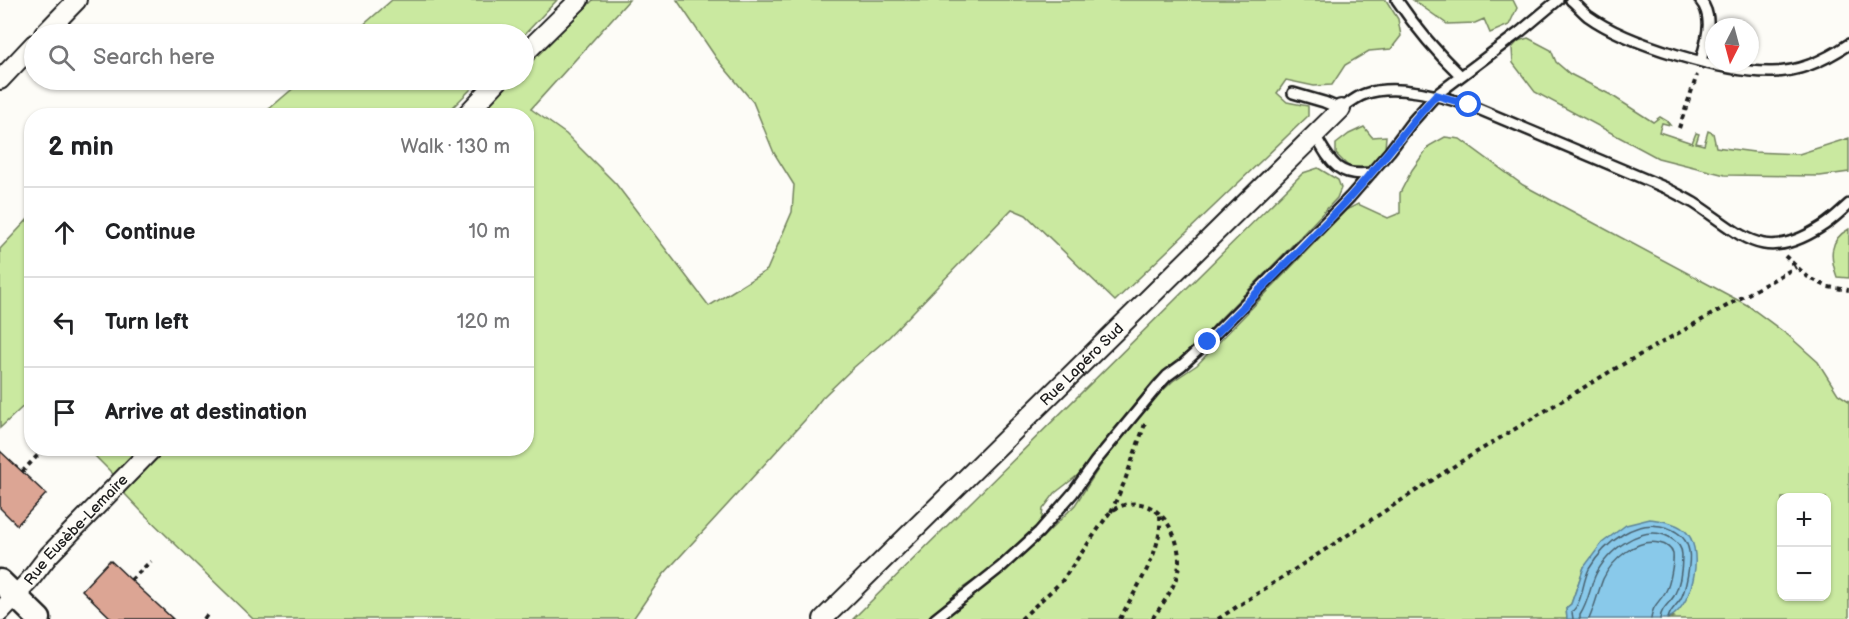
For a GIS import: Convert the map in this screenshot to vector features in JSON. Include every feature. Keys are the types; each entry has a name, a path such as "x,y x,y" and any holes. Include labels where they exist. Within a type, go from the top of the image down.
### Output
{"street":[{"path":"54,24 77,0"},
{"path":"534,44 579,0"},
{"path":"0,80 24,55"},
{"path":"473,108 490,90"},
{"name":"Rue Lapéro Sud","path":"824,619 1341,109"},
{"name":"Rue Eusèbe-Lemaire","path":"5,596 49,555 145,456"},
{"path":"5,596 39,619"}],"lane":[{"path":"1397,0 1415,27 1461,76"},
{"path":"935,619 1002,566 1039,532 1073,493 1144,400 1167,376 1208,342 1350,197 1436,95 1521,32 1558,0"},
{"path":"1571,0 1588,15 1607,27 1651,46 1701,61 1745,70 1773,72 1796,69 1849,44"},
{"path":"1700,0 1709,16 1701,61"},
{"path":"1293,93 1341,109 1365,94 1401,90 1436,95 1469,105 1666,188 1693,202 1746,239 1757,243 1773,246 1790,243 1823,226 1849,204"},
{"path":"1315,135 1337,168 1350,174 1371,173"}],"path":[{"path":"1680,128 1701,61"},
{"path":"1773,246 1808,277 1828,287 1849,290"},
{"path":"1218,619 1462,461 1611,371 1796,267"},
{"path":"1021,619 1062,581 1110,512 1136,453 1146,420"},
{"path":"22,472 37,456"},
{"path":"1110,512 1130,502 1144,504 1155,509 1169,526 1179,561 1177,576 1170,592 1152,619"},
{"path":"1120,619 1158,541 1161,526 1160,515"},
{"path":"131,580 151,561"}],"green space":[{"path":"392,0 557,0 534,24 364,24"},
{"path":"593,0 629,0 532,108 485,108 503,90 534,90 534,59"},
{"path":"677,0 1386,0 1398,19 1401,36 1391,49 1369,51 1345,65 1332,85 1314,86 1286,80 1277,93 1287,102 1308,106 1308,116 1115,301 1026,215 1012,209 889,337 822,398 805,420 663,575 633,619 253,619 123,492 159,456 534,456 534,111 566,134 616,184 709,306 767,270 792,212 794,185 774,153 753,102 717,59"},
{"path":"1413,0 1513,0 1517,8 1509,25 1490,33 1484,19 1475,23 1447,24"},
{"path":"1528,38 1551,50 1556,62 1570,74 1611,95 1653,122 1660,117 1667,121 1670,125 1662,123 1659,132 1692,143 1696,133 1699,134 1696,143 1704,145 1708,131 1713,133 1716,147 1799,154 1849,138 1849,172 1820,176 1725,175 1658,158 1535,92 1513,63 1512,48 1518,41"},
{"path":"291,90 470,90 452,108 270,108"},
{"path":"1364,127 1372,137 1386,136 1385,149 1369,167 1349,167 1336,154 1336,144 1349,134"},
{"path":"1445,137 1460,139 1523,185 1747,305 1789,336 1818,362 1838,394 1849,401 1849,619 1666,619 1674,617 1584,567 1571,604 1566,608 1567,619 944,619 1041,539 1075,505 1106,457 1156,397 1173,381 1197,365 1346,210 1358,204 1388,218 1400,213 1400,193 1412,170 1429,146"},
{"path":"1318,168 1338,180 1341,188 1337,198 1214,325 1193,351 1155,379 1078,475 1055,493 1043,509 1041,525 999,564 964,587 927,619 853,619 1303,173"},
{"path":"24,223 24,406 0,428 0,249"},
{"path":"1849,229 1849,278 1837,277 1832,250 1837,238"},
{"path":"95,456 135,456 116,477"}],"water":[{"path":"1650,519 1681,527 1693,543 1695,568 1693,581 1683,605 1675,614 1666,619 1567,619 1566,608 1571,604 1584,567 1602,543 1626,525"}],"building":[{"path":"0,451 46,494 17,525 0,508"},
{"path":"110,560 173,619 112,619 82,590"}],"route":[{"path":"1208,342 1350,197 1436,95 1469,105"}]}
